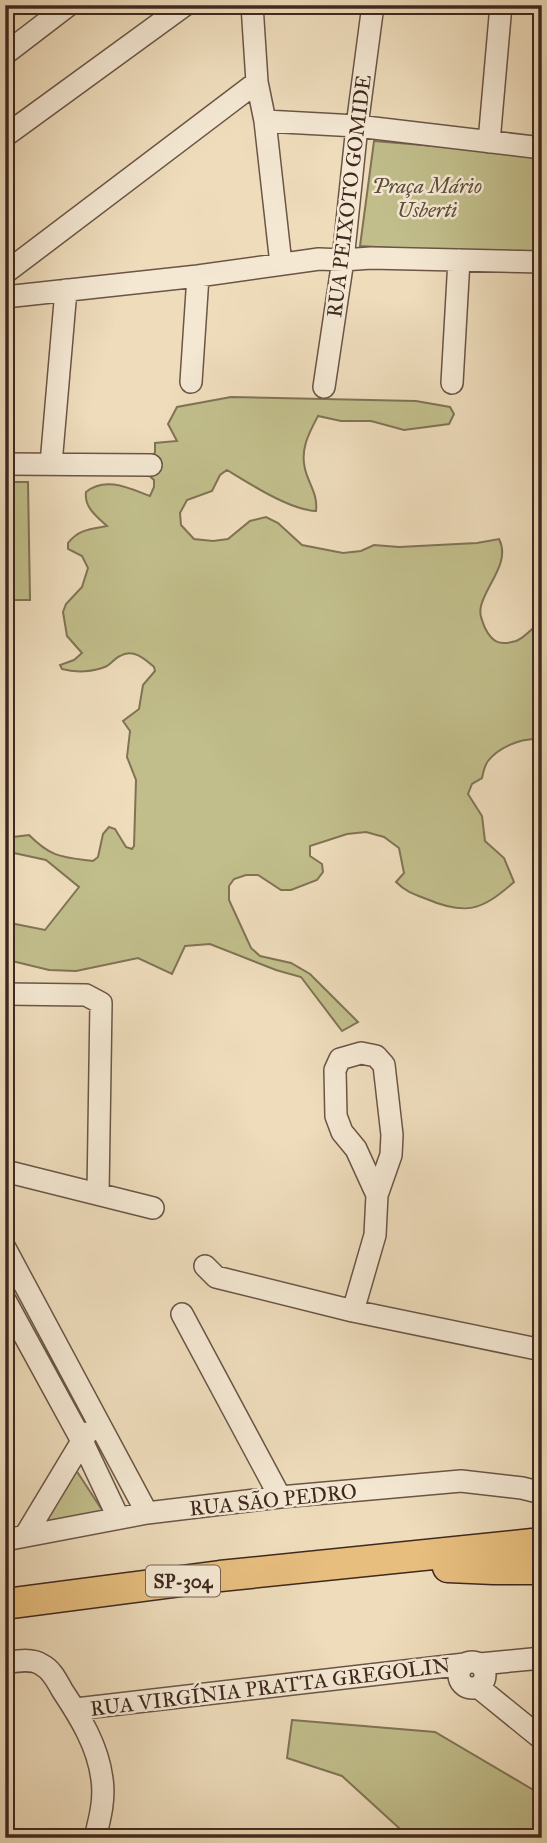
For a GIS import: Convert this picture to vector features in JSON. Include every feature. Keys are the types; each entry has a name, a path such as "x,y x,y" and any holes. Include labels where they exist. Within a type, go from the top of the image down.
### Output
{"highway":[{"name":"SP-304","path":"5,1604 360,1560 542,1543"},
{"name":"SP-304","path":"360,1560 413,1566 542,1569"}],"street":[{"path":"5,54 69,5"},
{"path":"5,136 185,5"},
{"path":"252,5 257,82 265,121 281,264"},
{"name":"RUA PEIXOTO GOMIDE","path":"324,387 343,260 373,5"},
{"path":"489,142 501,5"},
{"path":"5,273 257,82"},
{"path":"265,121 357,126 542,148"},
{"path":"5,297 198,276 318,259 542,262"},
{"path":"452,383 459,260"},
{"path":"191,382 198,276"},
{"path":"51,464 66,290"},
{"path":"5,464 151,465"},
{"path":"5,993 86,995 101,1003 98,1194"},
{"path":"353,1311 375,1236 377,1195 391,1155 392,1135 384,1065 376,1056 361,1053 340,1059 335,1070 336,1116 342,1132 356,1149 377,1195"},
{"path":"5,1171 153,1208"},
{"path":"5,1248 147,1513"},
{"path":"205,1266 216,1278 353,1311 542,1350"},
{"path":"18,1272 7,1309 82,1441 118,1517"},
{"path":"182,1314 279,1497"},
{"path":"15,1538 96,1418"},
{"name":"RUA SÃO PEDRO","path":"15,1538 147,1513 279,1497 461,1481 542,1493"},
{"name":"RUA VIRGÍNIA PRATTA GREGOLIN","path":"76,1709 542,1658"},
{"path":"5,1663 40,1663 50,1671 76,1709 91,1741 102,1778 104,1796 95,1838"},
{"path":"472,1664 462,1667 458,1674 460,1682 470,1688 478,1687 542,1739"}],"green space":[{"name":"Praça Mário Usberti","path":"374,141 542,155 542,257 360,246"},
{"path":"231,397 416,401 450,407 454,414 449,424 404,430 371,421 341,421 318,416 304,455 305,469 316,500 316,511 282,501 227,470 220,475 212,491 187,500 180,513 181,525 194,539 228,539 250,521 266,517 278,523 302,545 343,553 361,551 374,545 399,547 477,543 499,539 502,548 500,565 480,609 485,628 493,640 505,643 516,641 542,622 542,746 535,739 503,748 488,761 482,778 472,784 468,794 482,816 485,841 504,858 514,882 492,899 472,908 439,904 409,892 396,882 404,873 399,848 384,837 366,832 347,834 310,846 310,856 322,864 323,872 317,880 291,890 281,890 258,875 246,875 234,879 229,886 229,900 251,948 260,956 291,963 310,974 358,1022 342,1031 301,977 210,944 185,946 172,974 138,958 76,971 49,970 12,961 5,962 5,922 45,930 79,887 46,860 14,853 5,848 5,838 29,835 44,848 58,855 93,861 98,857 103,834 109,827 115,829 126,847 132,849 134,846 136,780 127,757 130,731 123,721 139,709 143,685 155,671 154,667 130,653 118,657 107,666 91,671 67,670 60,665 74,660 82,653 67,636 63,612 66,604 82,587 88,568 82,556 68,549 68,543 81,532 107,526 89,507 86,492 93,487 109,484 150,496 154,480 146,473 155,452 155,443 177,441 168,424 177,407"},
{"path":"5,482 28,482 30,600 5,600"},
{"path":"76,1470 104,1513 39,1523"},
{"path":"292,1720 435,1732 542,1795 542,1838 410,1838 342,1776 287,1758"}]}
